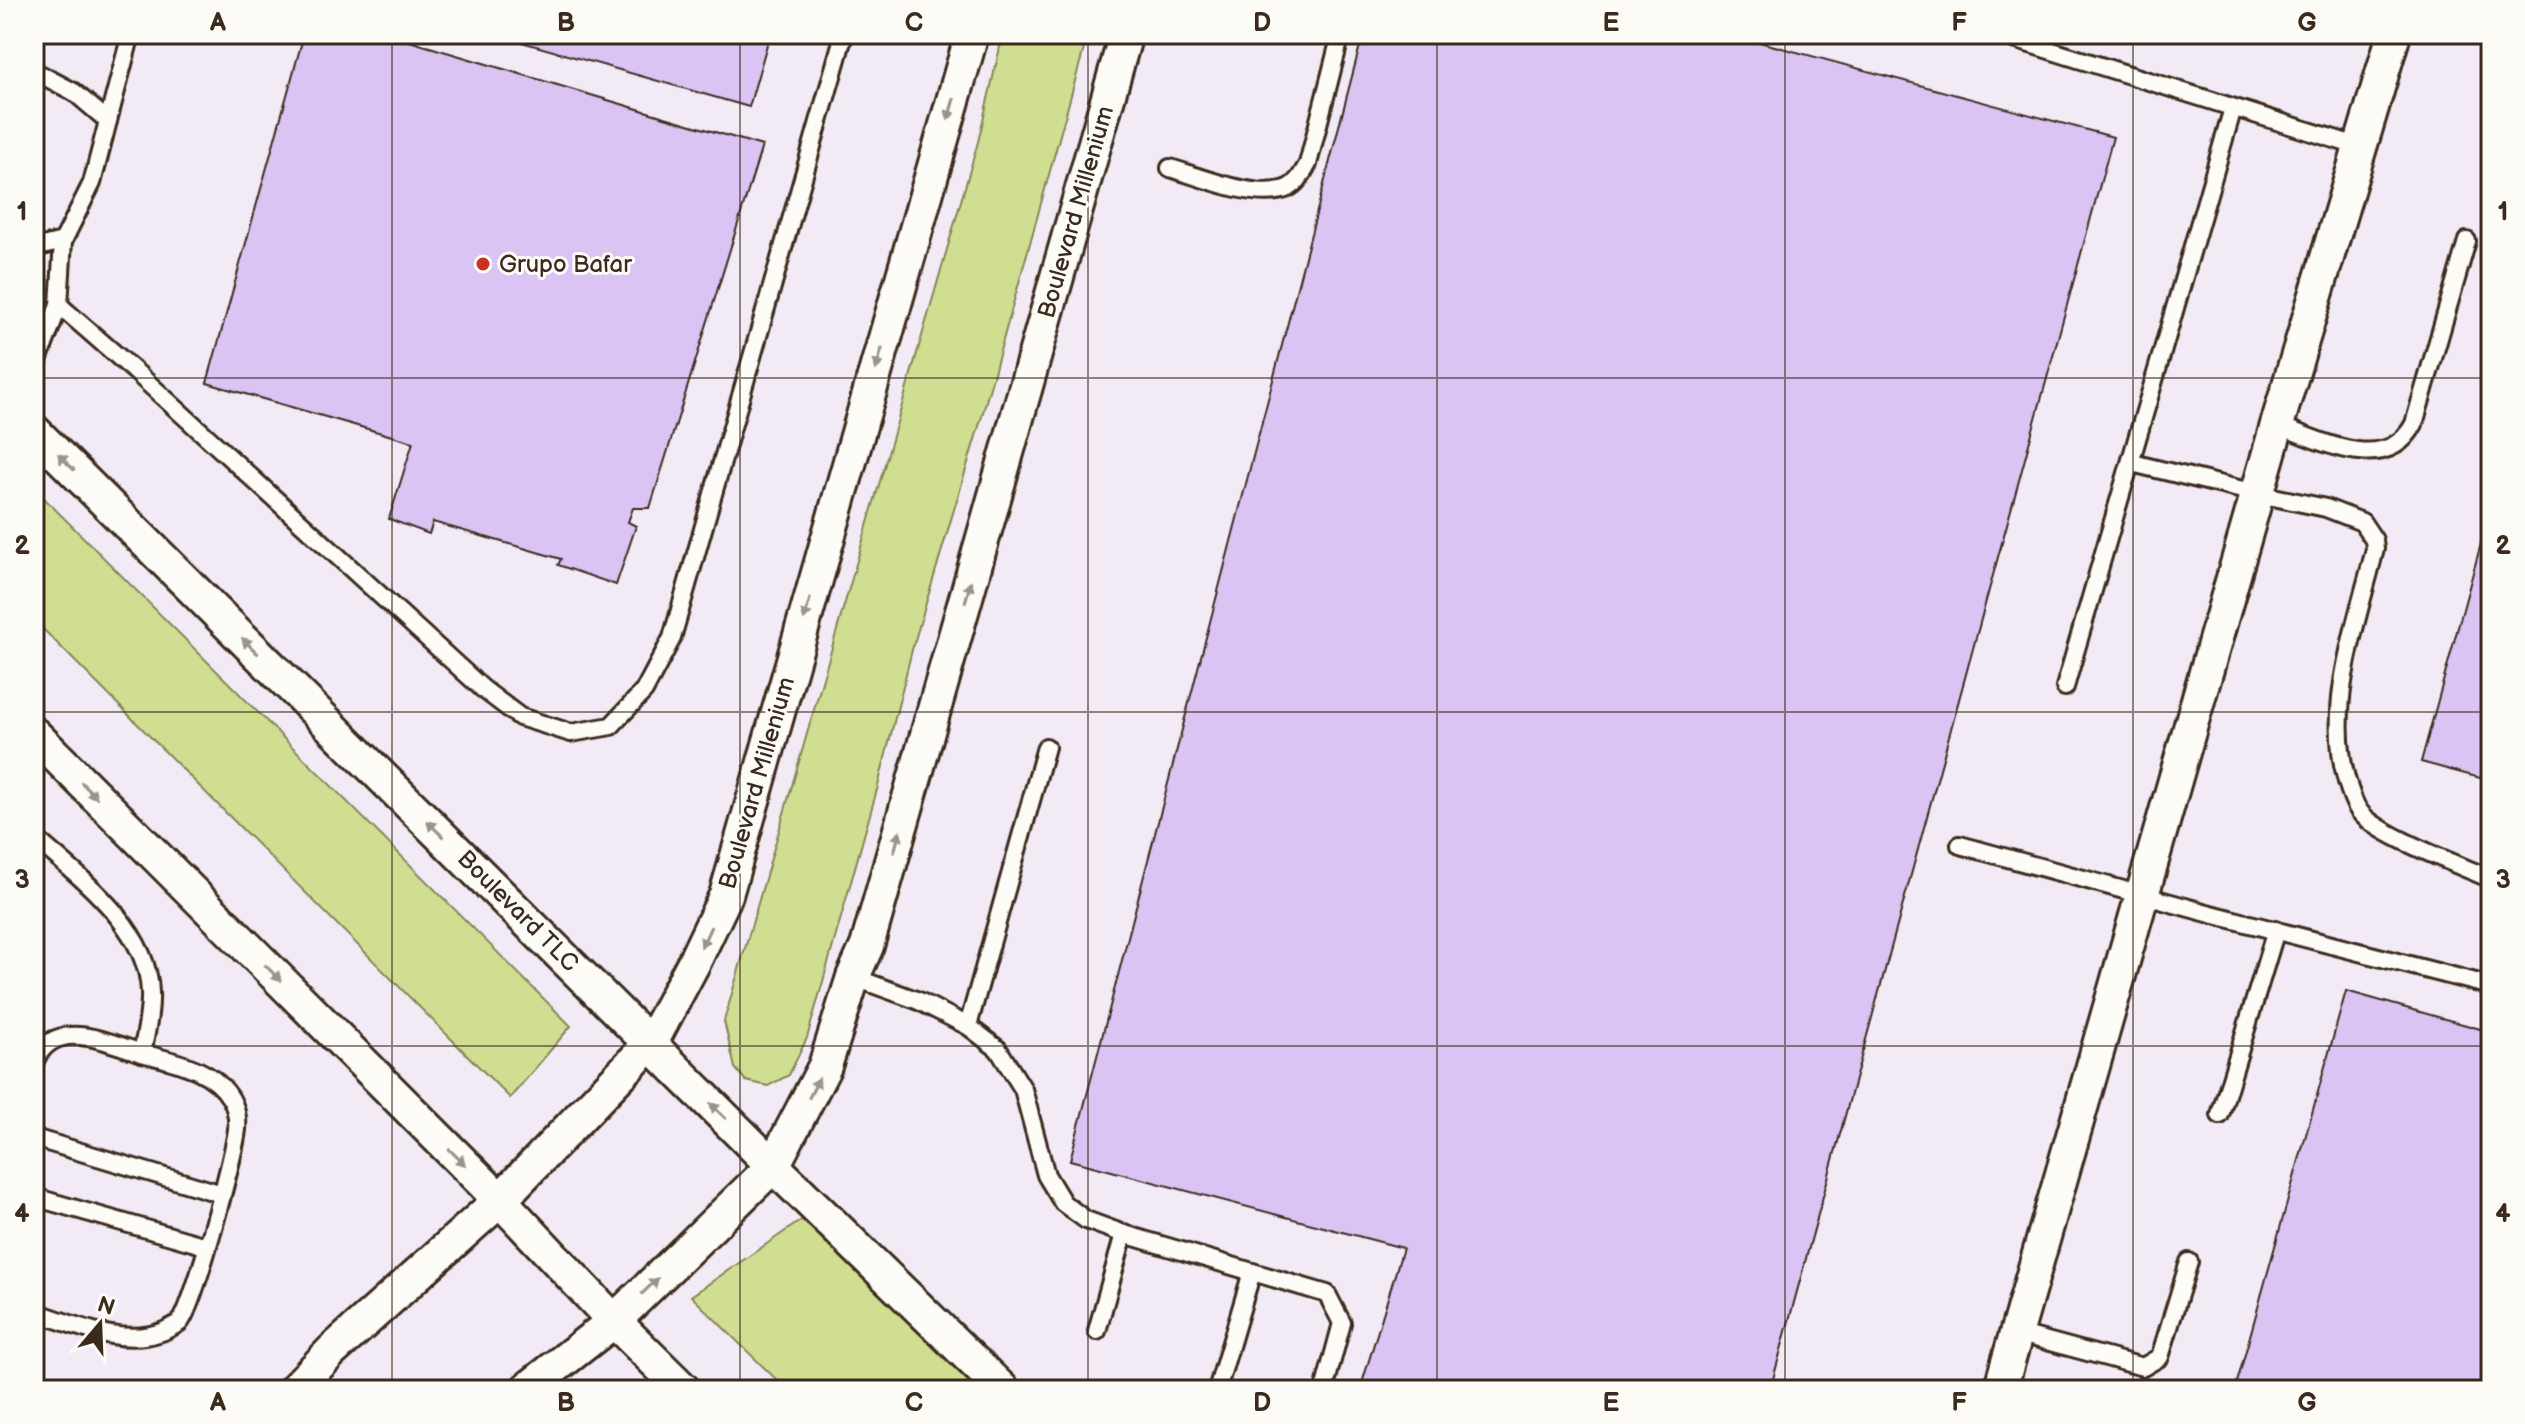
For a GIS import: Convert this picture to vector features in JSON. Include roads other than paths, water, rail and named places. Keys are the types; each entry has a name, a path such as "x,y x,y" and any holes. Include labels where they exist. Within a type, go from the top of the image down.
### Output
{"street":[{"name":"Boulevard Millenium","path":"294,1390 332,1351 500,1200 651,1043 694,962 726,895 972,34"},
{"name":"Boulevard Millenium","path":"526,1390 614,1321 773,1166 825,1066 853,977 867,946 1126,34"},
{"path":"2000,1390 2277,425 2394,34"},
{"name":"Boulevard TLC","path":"34,431 773,1166 1003,1390"},
{"path":"34,734 500,1200 684,1390"}],"lane":[{"path":"34,371 59,305 63,241 92,183 131,34"},
{"path":"59,305 483,689 520,717 571,733 611,726 644,691 672,638 844,34"},
{"path":"1170,168 1243,189 1263,191 1286,189 1300,180 1308,164 1341,34"},
{"path":"1998,34 2360,147"},
{"path":"34,71 74,92 108,121"},
{"path":"2065,687 2233,108"},
{"path":"34,248 63,241"},
{"path":"2277,425 2365,453 2380,452 2407,438 2414,424 2467,241"},
{"path":"2132,463 2326,508 2362,522 2374,540 2375,549 2339,696 2340,756 2348,787 2360,813 2387,832 2491,879"},
{"path":"968,1026 1046,747"},
{"path":"34,837 95,891 124,925 145,962 150,991 142,1053"},
{"path":"1960,845 2491,986"},
{"path":"2220,1115 2276,930"},
{"path":"853,977 919,1001 968,1026 998,1049 1023,1089 1046,1175 1063,1203 1086,1220 1327,1294 1342,1323 1324,1390"},
{"path":"34,1063 37,1054 49,1041 66,1035 84,1035 198,1069 217,1082 231,1099 237,1114 237,1131 222,1194 191,1299 181,1321 165,1331 145,1337 118,1338 34,1312"},
{"path":"34,1138 222,1194"},
{"path":"34,1197 206,1246"},
{"path":"1097,1331 1124,1234"},
{"path":"2017,1333 2143,1367 2160,1357 2189,1262"},
{"path":"1217,1390 1252,1272"}],"place":[{"name":"Grupo Bafar","path":"483,264"}]}
